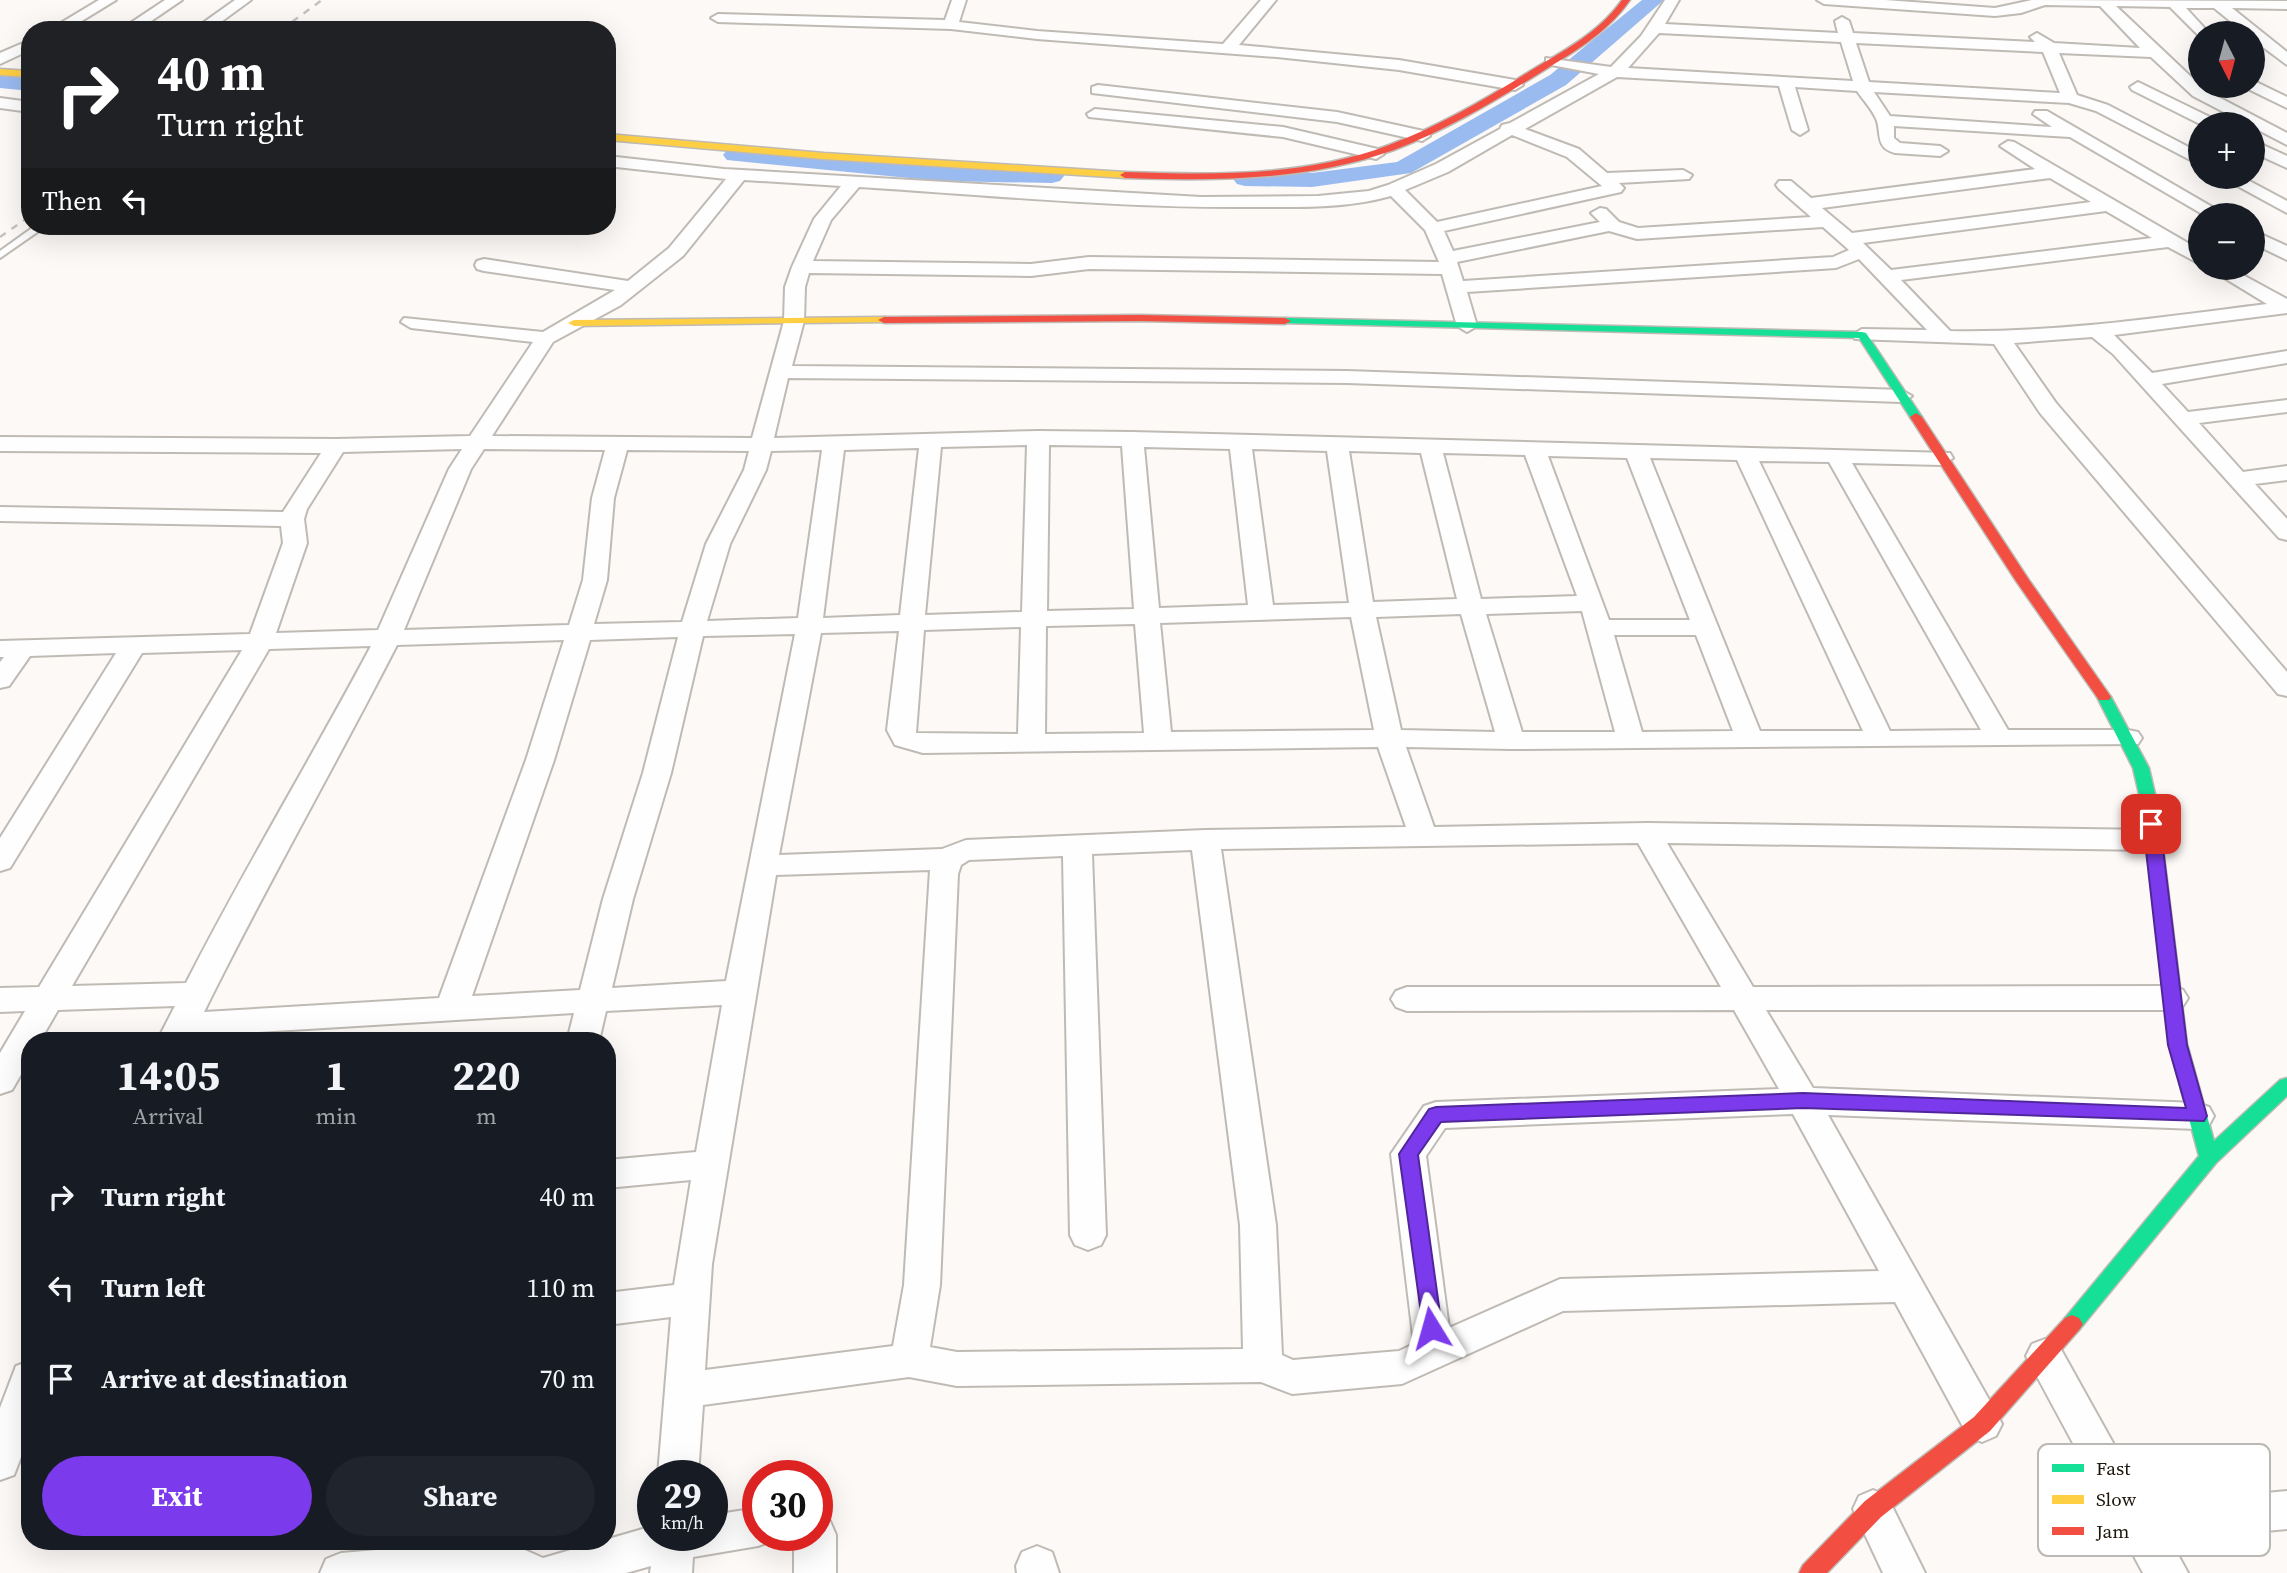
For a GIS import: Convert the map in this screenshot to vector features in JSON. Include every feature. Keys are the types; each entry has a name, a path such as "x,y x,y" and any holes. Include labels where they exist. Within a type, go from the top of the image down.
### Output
{"street":[{"path":"72,21 109,0"},
{"path":"141,21 175,0"},
{"path":"213,21 244,0"},
{"path":"951,25 959,0"},
{"path":"1227,50 1269,0"},
{"path":"616,138 876,161 1223,176 1290,174 1377,154 1422,136 1559,63 1599,31 1626,0"},
{"path":"616,162 739,175 1256,204 1345,199 1394,189 1442,167 1630,58 1656,28 1672,0"},
{"path":"1824,0 2009,12 2043,1 2287,5"},
{"path":"1839,1 1845,38 1863,87 1885,121 1886,139 1895,149 1940,151"},
{"path":"2104,2 2154,53 2199,93 2287,140"},
{"path":"2174,3 2191,21"},
{"path":"2218,4 2287,60"},
{"path":"2009,12 2049,47 2070,97"},
{"path":"718,18 951,25 1399,65 1515,85"},
{"path":"1656,28 2154,53"},
{"path":"0,59 21,48"},
{"path":"1559,63 1606,71 2070,97 2102,108 2188,154"},
{"path":"0,72 21,73"},
{"path":"1786,82 1800,130"},
{"path":"2138,87 2188,112"},
{"path":"1098,90 1337,117 1422,136"},
{"path":"2265,92 2287,103"},
{"path":"0,103 21,107"},
{"path":"0,114 21,110"},
{"path":"1095,114 1270,131 1377,154"},
{"path":"2041,114 2196,203"},
{"path":"1885,121 2074,133"},
{"path":"1433,228 1614,190 1606,178 1556,144 1508,128"},
{"path":"2008,146 2188,251"},
{"path":"2265,152 2287,163"},
{"path":"1809,204 2053,173"},
{"path":"1606,178 1683,174"},
{"path":"176,1032 389,635 460,469 477,442 546,338 632,287 676,252 739,175"},
{"path":"585,1032 618,899 657,773 692,630 718,544 755,471 767,415 794,321 795,287 801,267 823,219 855,181"},
{"path":"1785,185 1855,245 1945,337"},
{"path":"1394,189 1433,228 1451,271 1467,326"},
{"path":"2252,189 2287,208"},
{"path":"1576,198 1606,217 1610,225"},
{"path":"801,267 1031,270 1089,263 1451,271 1836,262 1855,245 2108,205"},
{"path":"1451,271 1610,225 1637,234 1828,221"},
{"path":"1886,276 2170,241"},
{"path":"2265,242 2287,254"},
{"path":"484,265 632,287"},
{"path":"2239,280 2287,307"},
{"path":"573,323 1140,318 2000,338 2097,331 2287,307"},
{"path":"411,322 546,338"},
{"path":"2097,331 2147,380 2284,526"},
{"path":"1862,335 2023,581 2102,693 2128,738 2141,768 2150,807 2178,1045 2209,1158"},
{"path":"2000,338 2048,408 2287,688"},
{"path":"2147,380 2287,357"},
{"path":"781,372 1346,377 1901,396"},
{"path":"2182,419 2287,406"},
{"path":"1031,744 1038,439"},
{"path":"0,444 336,446 477,442 762,445 1132,439 1942,458"},
{"path":"1132,439 1158,742"},
{"path":"931,441 901,730 905,739 923,744 1389,738 1511,741 1878,737 2128,738"},
{"path":"1240,441 1261,612"},
{"path":"451,1010 540,760 595,580 603,498 618,443"},
{"path":"679,1460 691,1299 711,1164 762,866 809,628 834,443"},
{"path":"1337,444 1362,609 1389,738 1423,836"},
{"path":"29,1032 261,639 295,543 292,519 336,446"},
{"path":"1430,446 1471,606 1511,741"},
{"path":"1534,449 1595,615 1631,740"},
{"path":"1636,452 1749,738"},
{"path":"1745,454 1878,737"},
{"path":"1837,456 1998,737"},
{"path":"2238,479 2287,473"},
{"path":"0,514 292,519"},
{"path":"0,680 11,648 133,646 389,635 809,628 911,622 1471,606 1595,615 1705,628"},
{"path":"0,861 133,646"},
{"path":"762,866 949,859 966,850 1205,840 1647,833 2152,840"},
{"path":"1647,833 1803,1101 1982,1424"},
{"path":"1205,840 1258,1226 1263,1365"},
{"path":"1077,846 1088,1235"},
{"path":"909,1360 922,1285 943,874 949,859"},
{"path":"188,1032 451,1010 740,992"},
{"path":"0,1000 195,994"},
{"path":"1407,999 2172,998"},
{"path":"0,1082 21,1046"},
{"path":"1811,1573 1873,1509 1982,1424 2045,1356 2209,1158 2287,1085"},
{"path":"1434,1353 1408,1154 1436,1115 1803,1101 2197,1116"},
{"path":"616,1173 711,1164"},
{"path":"684,1391 909,1360 957,1369 1263,1365 1292,1377 1402,1367 1560,1295 1905,1286"},
{"path":"616,1308 691,1299"},
{"path":"2045,1356 2093,1444"},
{"path":"0,1462 21,1403"},
{"path":"1873,1509 1904,1573"},
{"path":"556,1573 653,1551"},
{"path":"815,1551 816,1573"},
{"path":"2156,1556 2167,1573"},
{"path":"341,1573 493,1561 520,1565 530,1573"}],"lane":[{"path":"0,255 28,235"}],"waterway":[{"path":"1245,179 1312,180 1403,168 1558,80 1654,0"},
{"path":"0,82 21,84"},
{"path":"735,155 939,174 1052,176"}],"railway":[{"path":"293,21 322,0"},
{"path":"0,237 21,222"}],"traffic: fast":[{"path":"1285,321 1862,335 1916,417"},
{"path":"2104,697 2141,768 2150,807 2178,1044 2209,1158"},
{"path":"2072,1324 2209,1158 2287,1085"}],"traffic: slow":[{"path":"0,72 21,73"},
{"path":"616,138 824,156 1125,175"},
{"path":"574,323 884,320"}],"traffic: jam":[{"path":"1125,175 1242,176 1294,171 1342,162 1390,148 1487,102 1576,47 1608,22 1626,0"},
{"path":"884,320 1140,318 1285,321"},
{"path":"1916,417 2023,581 2104,697"},
{"path":"1811,1573 1873,1509 1982,1424 2072,1324"}],"route":[{"path":"1431,1328 1408,1154 1436,1115 1803,1101 2197,1116 2178,1045 2151,824"}]}
